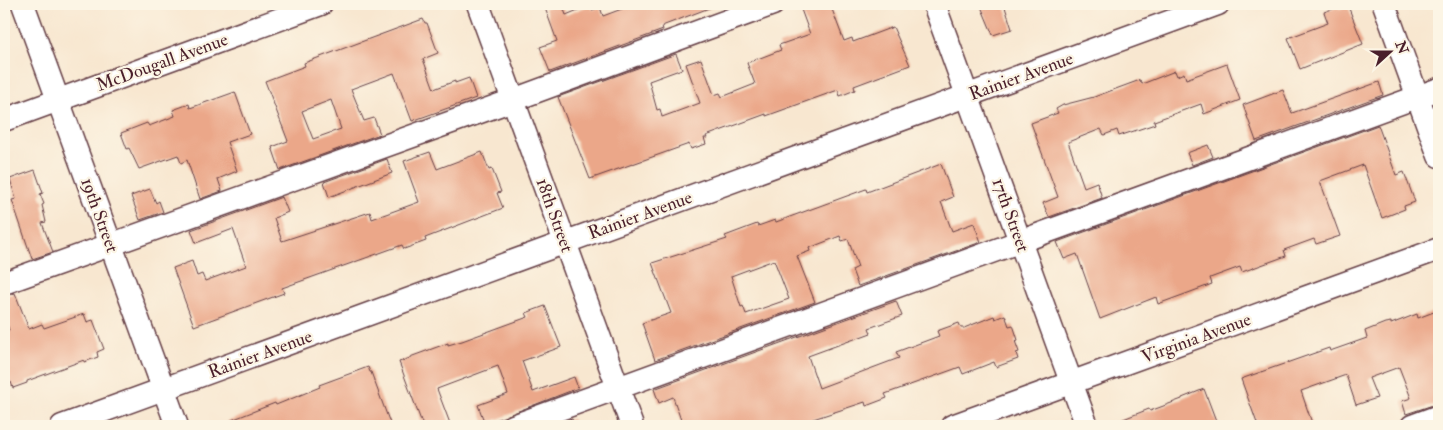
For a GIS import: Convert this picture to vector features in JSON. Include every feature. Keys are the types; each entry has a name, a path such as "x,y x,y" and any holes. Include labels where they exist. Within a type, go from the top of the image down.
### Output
{"street":[{"name":"19th Street","path":"23,4 177,426"},
{"name":"McDougall Avenue","path":"4,120 321,4"},
{"name":"18th Street","path":"478,4 632,426"},
{"path":"4,283 513,100 773,4"},
{"name":"17th Street","path":"934,4 1087,426"},
{"name":"Rainier Avenue","path":"62,426 1218,4"},
{"path":"1384,4 1439,156"},
{"path":"513,426 1439,89"},
{"name":"Virginia Avenue","path":"952,426 1439,249"},
{"path":"1412,426 1439,416"}],"building":[{"path":"562,4 566,15 590,5 592,10 600,7 603,16 635,4 717,5 662,26 663,30 550,72 540,47 557,41 545,8"},
{"path":"799,4 830,4 844,41 852,38 853,42 893,27 910,65 854,86 855,90 840,96 838,90 706,136 707,138 704,138 706,144 691,149 689,144 590,179 558,97 676,54 682,69 649,81 657,110 660,109 662,117 700,103 686,64 701,59 714,95 720,93 722,97 755,84 747,63 781,50 779,45 810,34"},
{"path":"980,4 1004,4 1012,29 993,35"},
{"path":"1348,6 1363,44 1300,69 1288,38 1328,23 1324,12"},
{"path":"423,19 427,23 438,53 423,59 434,89 469,78 476,98 412,121 394,73 351,89 364,121 374,118 380,134 280,170 272,147 288,141 265,81 305,66 304,63","holes":["331,100 341,129 313,139 302,111"]},
{"path":"1227,64 1240,100 1204,114 1201,104 1154,121 1155,124 1119,136 1117,130 1104,135 1101,129 1068,142 1084,187 1097,182 1102,198 1049,217 1043,203 1058,197 1031,123 1058,113 1056,109 1063,105 1094,97 1140,80 1142,84 1175,71 1177,76 1184,73 1186,79"},
{"path":"1379,82 1383,95 1256,141 1243,105 1283,90 1292,113"},
{"path":"235,92 250,134 227,142 237,171 218,179 222,191 200,199 187,160 181,163 178,155 139,169 129,148 127,149 121,133 147,123 149,126 175,116 173,110 189,104 190,108"},
{"path":"1378,125 1396,175 1404,172 1415,202 1404,206 1405,209 1382,218 1363,165 1320,181 1340,236 1316,244 1314,239 1284,250 1286,256 1242,272 1240,267 1210,278 1212,284 1158,304 1156,297 1100,319 1077,254 1064,259 1057,242"},
{"path":"1208,145 1213,157 1192,165 1187,153"},
{"path":"430,152 437,169 482,152 489,170 492,169 501,192 497,193 503,208 425,238 426,241 404,249 402,245 282,288 284,293 194,326 173,268 192,261 197,276 202,274 205,281 246,266 233,229 196,243 191,230 282,197 288,212 274,218 282,241 370,212 372,219 419,202 404,161"},
{"path":"387,159 392,173 329,197 324,182"},
{"path":"941,164 953,197 941,202 952,231 974,223 981,242 858,286 852,270 858,267 848,239 842,241 840,236 809,248 810,251 797,256 815,302 655,360 642,323 671,313 652,263 727,239 725,236 757,224 758,226 775,220 776,222 866,189 867,192","holes":["774,260 789,299 746,314 743,306 741,307 731,276"]},
{"path":"35,170 43,193 40,194 44,204 42,205 46,222 42,223 53,252 32,259 12,200 16,199 10,179"},
{"path":"150,189 156,203 159,201 163,212 140,220 131,196"},
{"path":"15,293 29,329 42,324 44,328 84,314 87,322 93,320 104,349 97,352 98,357 84,362 84,360 27,381 27,383 13,388 11,382 4,385 4,332 9,330 4,315 4,296"},
{"path":"896,301 902,316 869,328 871,333 808,356 819,388 899,358 896,352 939,336 937,331 959,323 961,328 964,328 994,316 995,319 1005,315 1009,326 1013,325 1018,340 1015,341 1019,352 1016,353 1018,359 996,367 994,362 963,374 960,367 885,394 887,398 866,406 865,402 792,426 683,426 673,397 659,403 654,389"},
{"path":"545,306 561,347 522,361 533,392 574,377 578,388 485,424 478,405 508,394 498,366 437,389 451,426 423,426 399,362 448,343 448,345 462,341 528,317 526,313"},
{"path":"1439,310 1439,403 1406,414 1402,401 1411,398 1399,367 1369,378 1377,398 1356,405 1346,375 1301,391 1313,426 1258,426 1241,379 1329,348 1330,351 1367,338 1365,331 1385,323 1391,322 1391,324 1417,314 1418,318"},
{"path":"368,367 391,426 219,425 275,403 276,405 320,387 319,385"},
{"path":"1204,389 1218,426 1108,425 1149,409 1150,411 1182,399"},
{"path":"572,419 575,426 551,426"}]}
